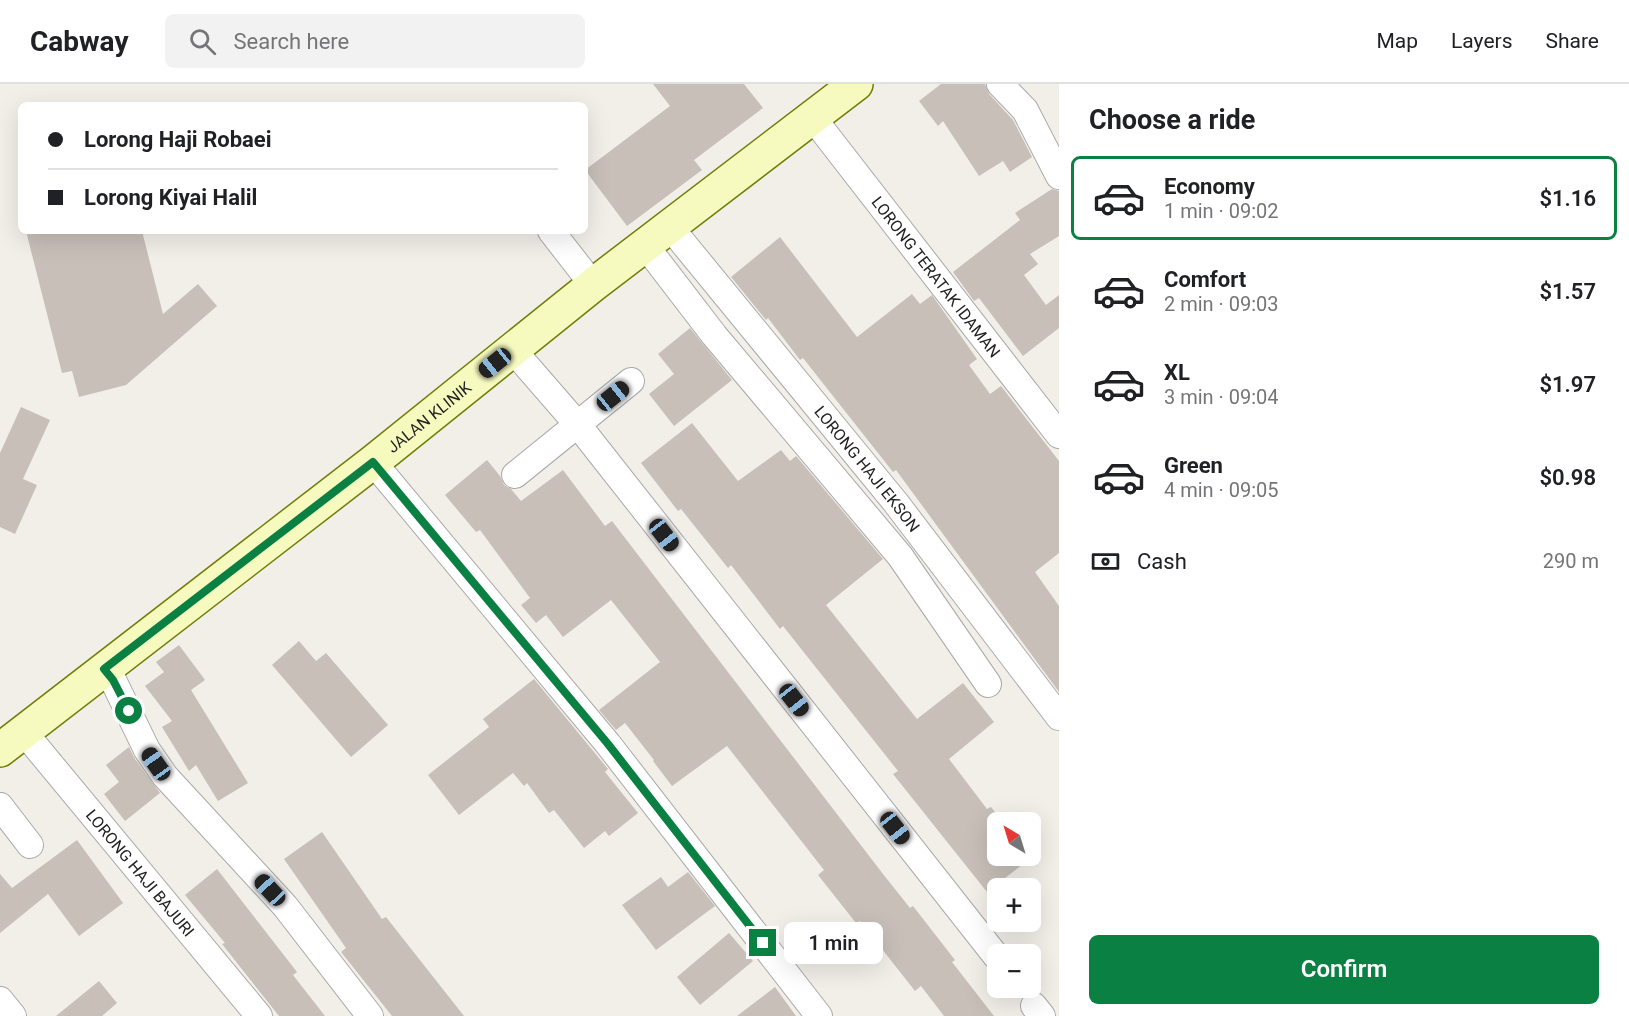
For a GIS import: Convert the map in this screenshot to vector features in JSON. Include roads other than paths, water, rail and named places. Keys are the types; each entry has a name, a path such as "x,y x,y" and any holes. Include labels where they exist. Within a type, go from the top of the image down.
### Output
{"street":[{"name":"JALAN KLINIK","path":"12,741 373,462 593,285 856,84"},
{"path":"1000,84 1025,110 1059,176"},
{"name":"LORONG TERATAK IDAMAN","path":"813,118 1059,435"},
{"path":"553,234 593,285"},
{"path":"657,236 714,335 900,556 988,684"},
{"name":"LORONG HAJI EKSON","path":"657,236 896,503 1059,717"},
{"path":"512,349 578,425 987,945"},
{"path":"515,475 631,381"},
{"path":"373,462 608,744 819,1016"},
{"path":"104,669 113,680 147,750 165,776 285,906 370,1016"},
{"name":"LORONG HAJI BAJURI","path":"12,741 259,1016"},
{"path":"0,806 30,845"},
{"path":"0,1000 13,1016"}]}
